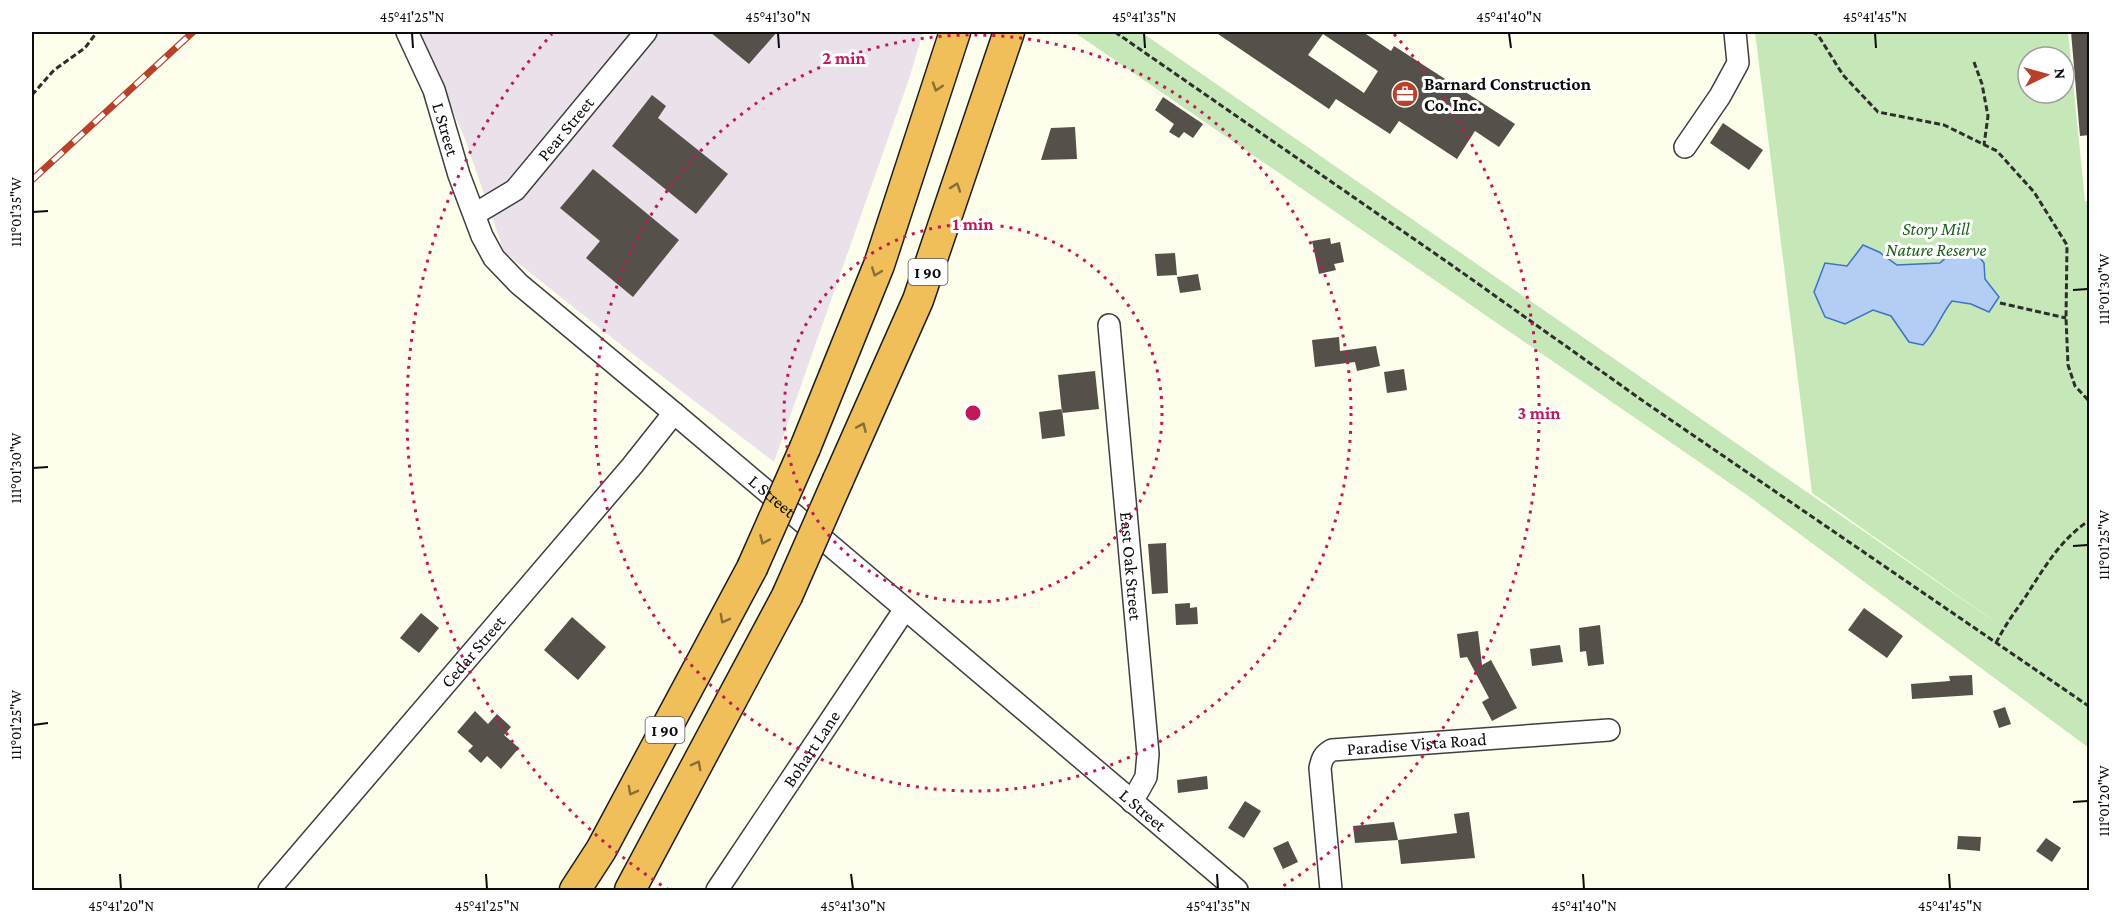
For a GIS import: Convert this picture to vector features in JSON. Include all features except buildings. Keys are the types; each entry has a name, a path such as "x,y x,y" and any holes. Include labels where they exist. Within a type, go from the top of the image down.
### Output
{"highway":[{"name":"I 90","path":"575,891 601,850 752,568 805,447 879,265 955,32"},
{"name":"I 90","path":"630,891 787,596 918,300 1005,44"}],"street":[{"name":"L Street","path":"407,32 434,90 459,175 482,236 494,258 519,284 1237,891"},
{"name":"Pear Street","path":"475,214 515,190 646,32"},
{"path":"1685,147 1720,96 1738,63 1735,32"},
{"name":"East Oak Street","path":"1109,326 1148,754 1146,777 1132,802"},
{"name":"Cedar Street","path":"269,891 632,466 674,413"},
{"name":"Bohart Lane","path":"717,891 905,609"},
{"name":"Paradise Vista Road","path":"1331,891 1320,768 1322,757 1326,753 1332,750 1609,730"}],"path":[{"path":"32,95 54,70 85,48 97,32"},
{"path":"1115,32 1453,266 1664,416 2090,707"},
{"path":"1812,32 1818,35 1843,75 1878,112 1944,125 1997,151 2034,192 2067,245 2067,354 2071,376 2080,393 2090,402"},
{"path":"1974,62 1982,84 1988,116 1984,145"},
{"path":"2000,303 2066,318"},
{"path":"1996,643 2063,542 2076,529 2090,520"}],"shaded area":[{"path":"418,32 923,32 909,79 774,462 504,252 465,139"}],"green space":[{"name":"Story Mill Nature Reserve","path":"1074,32 1141,32 2011,633 1812,493 1755,32 2068,32 2069,45 2016,45 2016,105 2075,105 2085,201 2090,201 2089,748 1747,495"}],"water":[{"path":"1863,245 1879,252 1897,265 1940,263 1952,252 1975,251 1984,263 1985,279 1999,297 1989,312 1971,304 1952,301 1923,345 1909,342 1891,316 1873,310 1845,324 1825,317 1814,292 1825,263 1847,266"}],"railway":[{"path":"32,180 193,32"}],"place":[{"name":"Barnard Construction Co. Inc.","path":"1405,94"}]}
